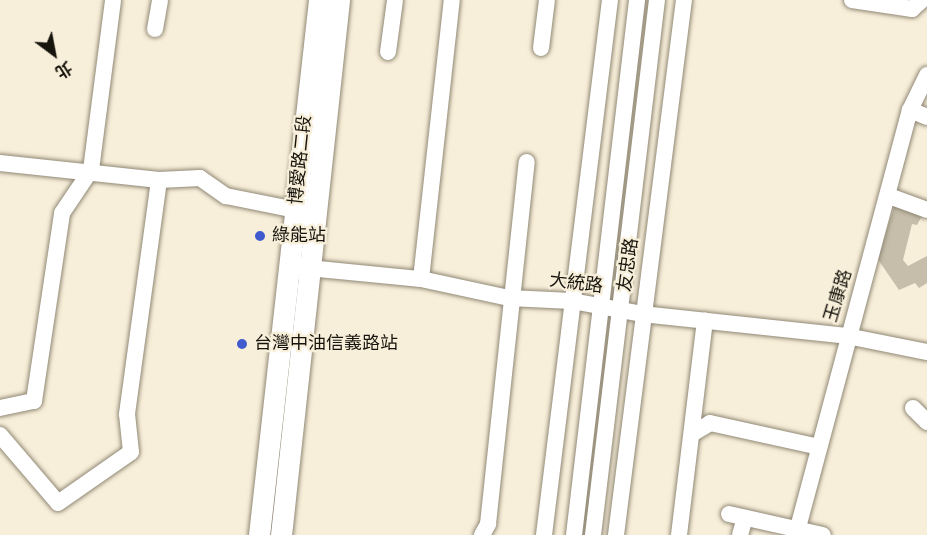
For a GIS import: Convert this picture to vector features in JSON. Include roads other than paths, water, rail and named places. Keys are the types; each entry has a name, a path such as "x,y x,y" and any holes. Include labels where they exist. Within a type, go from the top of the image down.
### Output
{"main road":[{"name":"博愛路二段","path":"281,535 319,0"},
{"name":"博愛路二段","path":"305,212 339,0"},
{"name":"博愛路二段","path":"259,535 300,268"}],"street":[{"path":"0,408 34,401 62,213 92,170 113,0"},
{"path":"155,29 160,0"},
{"path":"388,52 394,0"},
{"path":"421,279 452,0"},
{"path":"541,48 547,0"},
{"path":"544,535 610,0"},
{"name":"友忠路","path":"574,535 637,0"},
{"name":"友忠路","path":"593,535 657,0"},
{"name":"友忠路","path":"616,535 642,314 684,0"},
{"path":"852,0 912,9 922,0"},
{"name":"玉康路","path":"797,533 848,336 889,196 910,110 927,75"},
{"path":"910,110 927,117"},
{"path":"482,535 488,524 509,298 527,162"},
{"path":"0,163 92,170 159,180 200,178 226,196 305,212"},
{"path":"0,435 58,503 131,452 127,414 159,180"},
{"path":"889,196 927,210"},
{"name":"大統路","path":"300,268 421,279 509,298 572,301 642,314 848,336 927,351"},
{"path":"679,535 705,321"},
{"path":"913,408 927,422"},
{"path":"692,434 710,423 819,447"},
{"path":"740,535 737,516 797,533 823,535"}],"place":[{"name":"綠能站","path":"260,236"},
{"name":"台灣中油信義路站","path":"242,344"}]}
